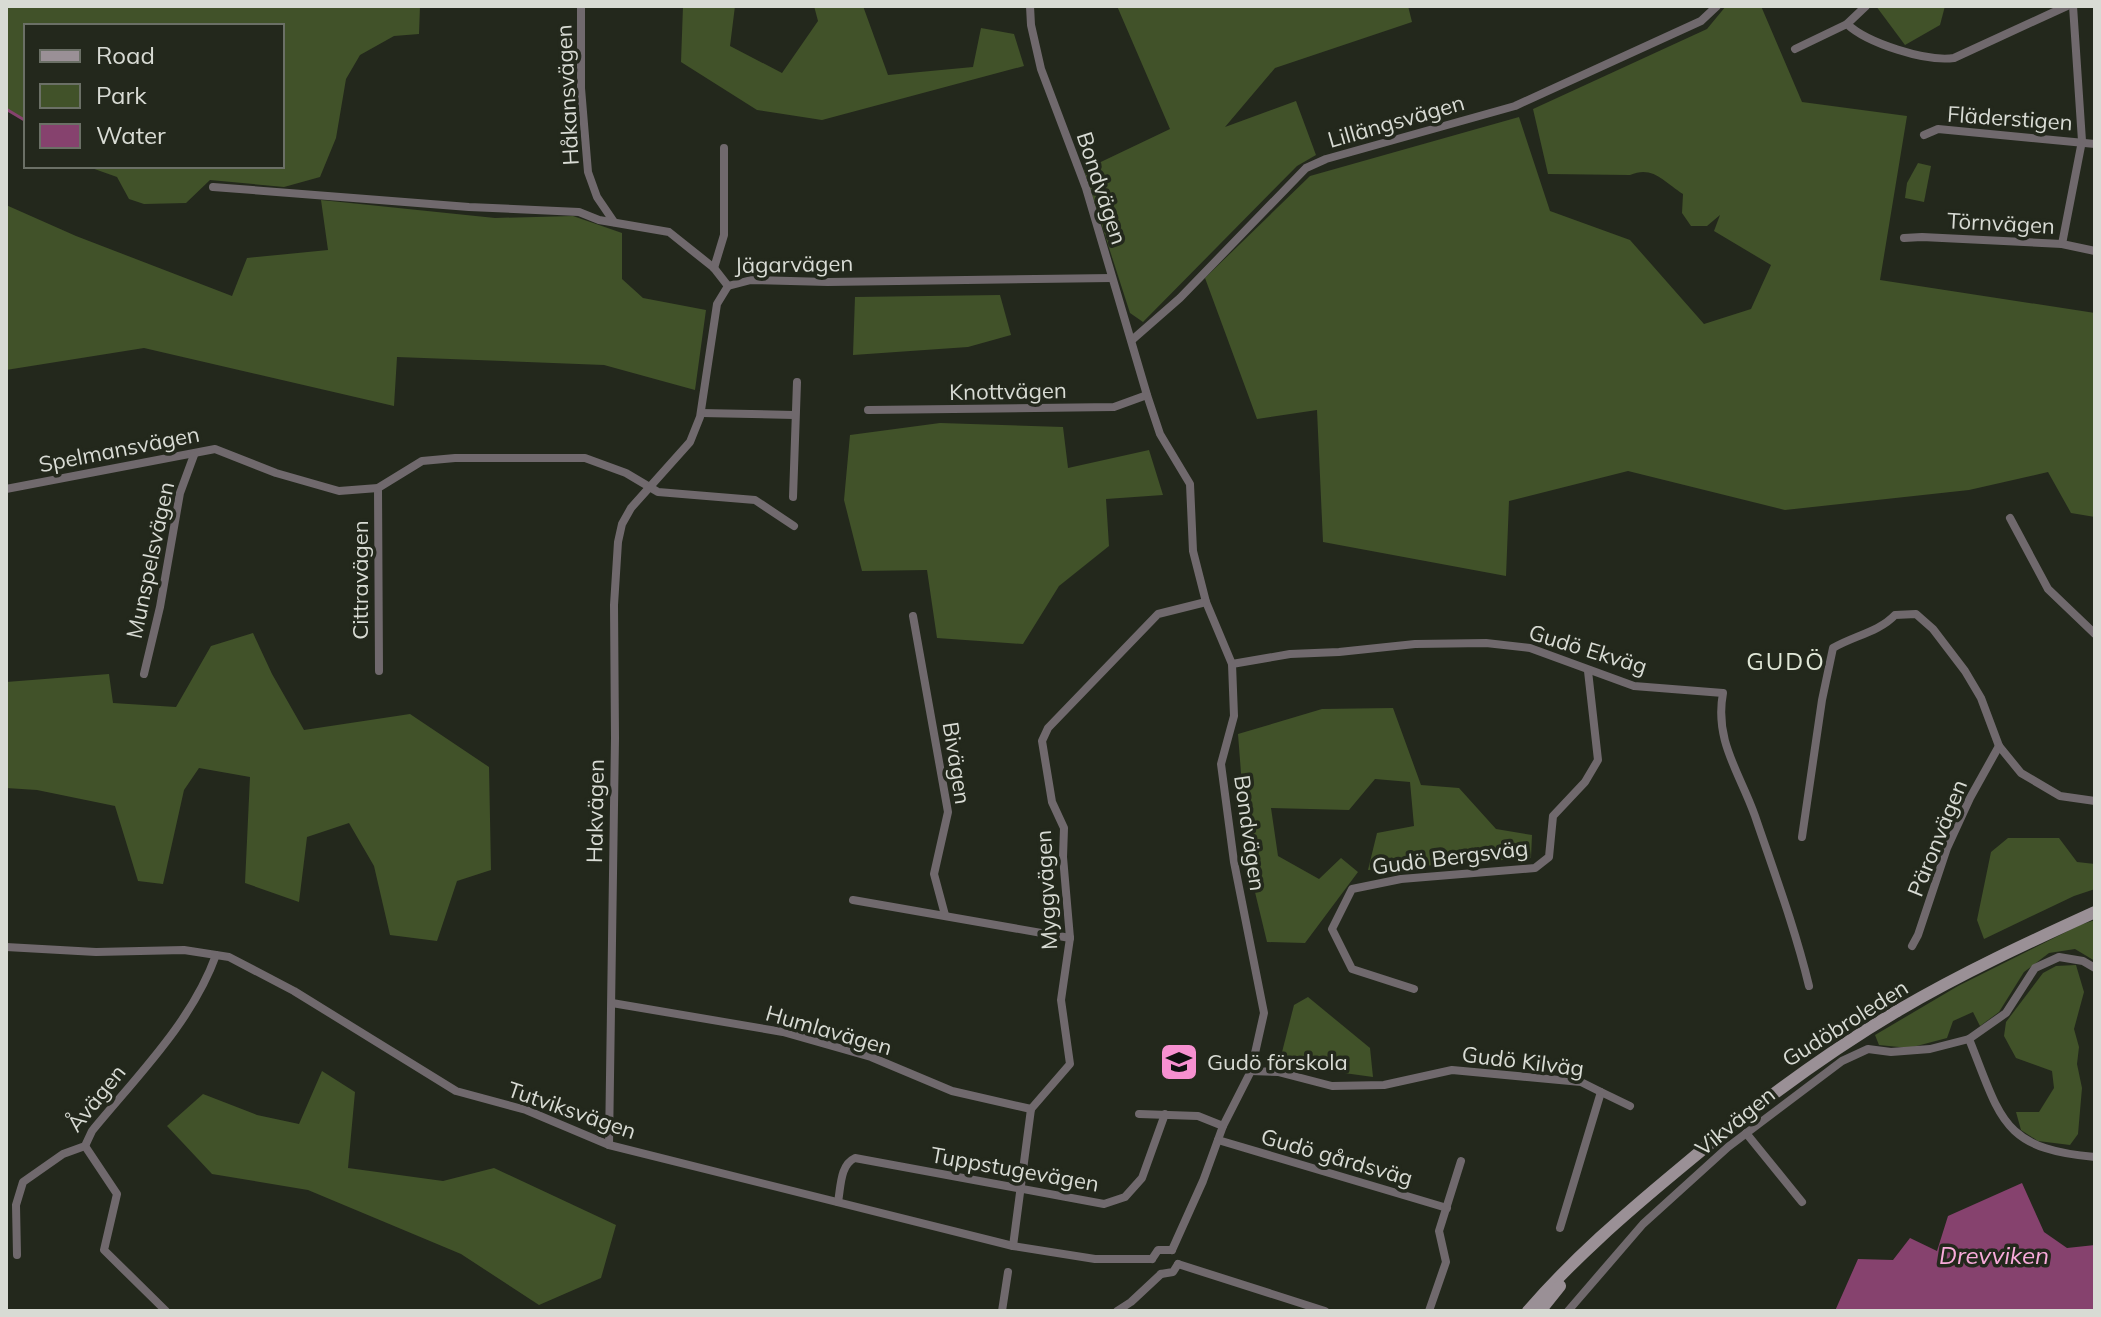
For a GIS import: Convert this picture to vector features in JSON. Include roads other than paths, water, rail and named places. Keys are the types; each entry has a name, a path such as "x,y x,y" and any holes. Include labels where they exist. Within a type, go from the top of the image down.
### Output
{"main road":[{"name":"Gudöbroleden","path":"1528,1311 1558,1277 1639,1202 1726,1129 1836,1050 1900,1009 1982,965 2095,912"},
{"name":"Gudöbroleden","path":"1540,1311 1639,1202"}],"street":[{"name":"Håkansvägen","path":"581,6 581,88 588,172 597,197 614,222"},
{"name":"Bondvägen","path":"1030,6 1041,69 1086,188 1160,434 1190,484 1193,551 1206,602 1232,664 1234,716 1221,764 1234,862 1264,1013 1251,1071 1223,1126 1203,1181 1172,1250"},
{"name":"Lillängsvägen","path":"1132,340 1180,298 1306,168 1326,159 1515,106 1701,21 1717,6"},
{"path":"1795,49 1847,24 1866,6"},
{"path":"1847,24 1859,35 1941,60 1954,58 2070,6 2082,141 2062,244"},
{"name":"Fläderstigen","path":"1924,135 1938,129 2095,144"},
{"path":"714,268 724,235 724,148"},
{"name":"Jägarvägen","path":"213,187 469,207 579,212 669,232 714,268 728,286 751,280 841,282 1112,278"},
{"name":"Törnvägen","path":"1904,238 2062,244 2095,251"},
{"name":"Hakvägen","path":"609,1145 614,588 618,542 622,524 648,488 690,442 701,413 717,304 728,286"},
{"path":"793,497 797,382"},
{"name":"Knottvägen","path":"868,410 1114,407 1147,395"},
{"path":"701,413 794,415"},
{"name":"Spelmansvägen","path":"6,489 215,449 288,477 339,491 378,488 422,461 548,457 585,458 626,473 648,488"},
{"name":"Munspelsvägen","path":"144,674 160,607 180,493 194,455"},
{"name":"Cittravägen","path":"378,488 379,671"},
{"path":"648,488 658,492 755,500 794,526"},
{"path":"2010,518 2048,589 2095,634"},
{"name":"Myggvägen","path":"1031,1109 1070,1064 1061,1000 1070,938 1063,857 1064,828 1052,802 1042,741 1048,728 1158,614 1206,602"},
{"path":"1802,837 1822,700 1833,648 1850,638 1886,625 1895,615 1916,614 1933,629 1965,671 1981,698 1999,746 2021,773 2060,796 2095,801"},
{"name":"Bivägen","path":"913,616 948,812 934,874 945,915"},
{"name":"Gudö Ekväg","path":"1232,664 1290,654 1415,644 1486,643 1530,648 1634,686 1723,693 1720,710 1733,770 1758,825 1798,943 1809,986"},
{"name":"Gudö Bergsväg","path":"1414,989 1352,969 1332,929 1352,889 1401,879 1535,868 1549,857 1553,816 1585,782 1598,760 1588,671"},
{"name":"Päronvägen","path":"1912,946 1947,848 1999,746"},
{"path":"853,900 1070,938"},
{"name":"Tutviksvägen","path":"6,947 96,952 184,950 229,957 294,991 456,1091 526,1110 609,1145 1013,1246 1095,1259 1152,1259"},
{"name":"Åvägen","path":"17,1255 16,1205 23,1182 63,1154 85,1146 92,1131 191,1008 208,979 216,955"},
{"path":"2095,968 2083,961 2059,957 2035,968 2006,1013 1969,1039 2007,1125 2025,1142 2053,1153 2095,1157"},
{"name":"Humlavägen","path":"612,1003 783,1032 871,1057 952,1091 1031,1109"},
{"name":"Vikvägen","path":"1568,1311 1643,1224 1746,1133 1842,1061 1868,1049 1891,1052 1930,1049 1969,1039"},
{"name":"Gudö Kilväg","path":"1251,1071 1278,1072 1332,1086 1384,1085 1452,1070 1581,1082 1630,1106"},
{"name":"Gudö Kilväg","path":"1560,1228 1601,1092"},
{"path":"1013,1246 1031,1109"},
{"path":"1139,1114 1198,1116 1223,1126"},
{"name":"Tuppstugevägen","path":"838,1202 844,1167 855,1158 1104,1204 1125,1197 1142,1178 1165,1114"},
{"path":"1746,1133 1802,1202"},
{"name":"Gudö gårdsväg","path":"1218,1140 1447,1208"},
{"path":"85,1146 117,1194 104,1250 166,1311"},
{"path":"1429,1311 1446,1262 1439,1231 1461,1161"},
{"path":"1161,1274 1154,1269 1152,1259 1162,1248 1172,1250 1178,1264 1325,1311"},
{"path":"1117,1311 1161,1274 1173,1272 1178,1264"},
{"path":"1002,1311 1008,1272"}],"water":[{"name":"Drevviken","path":"2022,1183 2044,1232 2067,1248 2095,1245 2095,1311 1835,1311 1858,1259 1893,1260 1910,1238 1937,1251 1948,1216"}],"waterway":[{"path":"6,109 24,120"}],"place":[{"name":"Gudö förskola","path":"1179,1062"}],"district":[{"name":"GUDÖ","path":"1786,662"}]}
